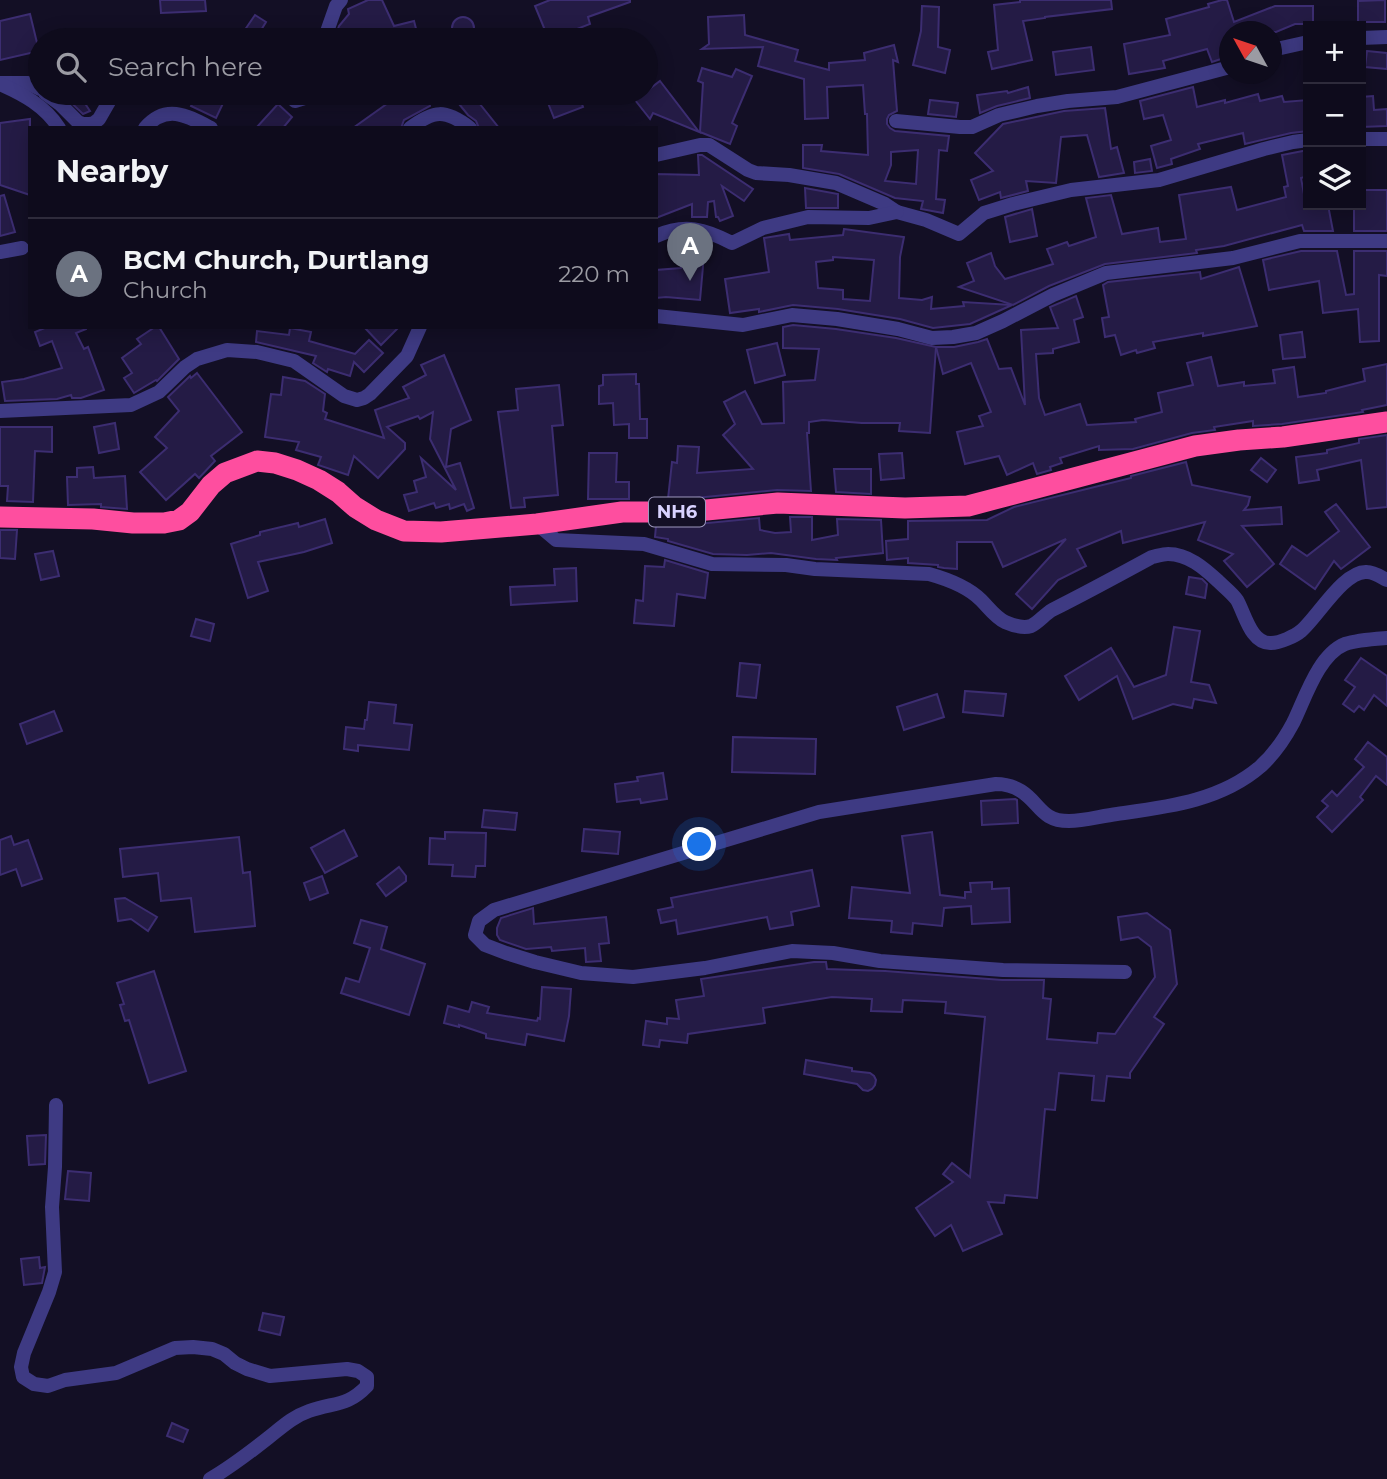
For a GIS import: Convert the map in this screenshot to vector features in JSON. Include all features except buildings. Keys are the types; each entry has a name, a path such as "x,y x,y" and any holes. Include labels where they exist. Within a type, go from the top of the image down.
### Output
{"highway":[{"name":"NH6","path":"0,517 93,519 133,523 179,520 190,512 211,485 225,473 257,461 275,463 308,475 338,492 376,520 404,531 441,532 537,524 622,512 686,512 778,503 905,508 968,506 1195,446 1283,438 1387,422"}],"street":[{"path":"329,28 341,0"},
{"path":"1366,38 1387,37"},
{"path":"1282,48 1303,43"},
{"path":"896,121 972,127 1007,113 1068,100 1117,97 1219,70"},
{"path":"0,84 28,83"},
{"path":"0,84 28,98"},
{"path":"37,105 58,126"},
{"path":"61,105 83,124 94,123 107,105"},
{"path":"147,126 156,117 175,113 207,126"},
{"path":"413,126 436,113 452,116 467,126"},
{"path":"1366,139 1387,139"},
{"path":"658,155 709,145 756,173 789,175 836,183 897,212 926,220 959,234 984,213 1013,204 1071,190 1159,180 1264,149 1303,141"},
{"path":"658,235 681,228 702,230 732,243 762,228 808,216 869,218 897,212"},
{"path":"658,316 743,325 792,315 898,329 932,338 953,337 976,333 1053,295 1106,273 1233,258 1300,241 1387,241"},
{"path":"0,252 22,248"},
{"path":"0,411 131,405 159,392 197,359 227,350 257,352 294,361 344,396 356,400 370,394 407,356 419,329"},
{"path":"537,524 556,540 644,544 712,564 786,565 815,569 929,574 964,588 979,598 1002,621 1023,627 1032,625 1049,612 1152,557 1168,554 1202,566 1235,597 1255,636 1271,643 1301,632 1326,601 1348,580 1362,572 1369,572 1387,580"},
{"path":"1125,972 1003,970 792,951 705,968 633,976 581,972 535,962 485,944 475,935 480,921 494,910 819,812 996,784 1007,785 1022,792 1045,815 1068,821 1198,800 1243,780 1263,764 1292,725 1321,664 1334,650 1345,644 1387,638"},
{"path":"55,1105 52,1207 55,1272 24,1353 21,1367 23,1377 34,1384 48,1386 65,1380 116,1373 175,1348 193,1347 212,1349 224,1354 234,1363 270,1376 347,1369 358,1371 367,1377 368,1386 358,1396 344,1403 324,1406 292,1418 237,1463 210,1479"}],"place":[{"name":"BCM Church, Durtlang","path":"690,281"}]}
